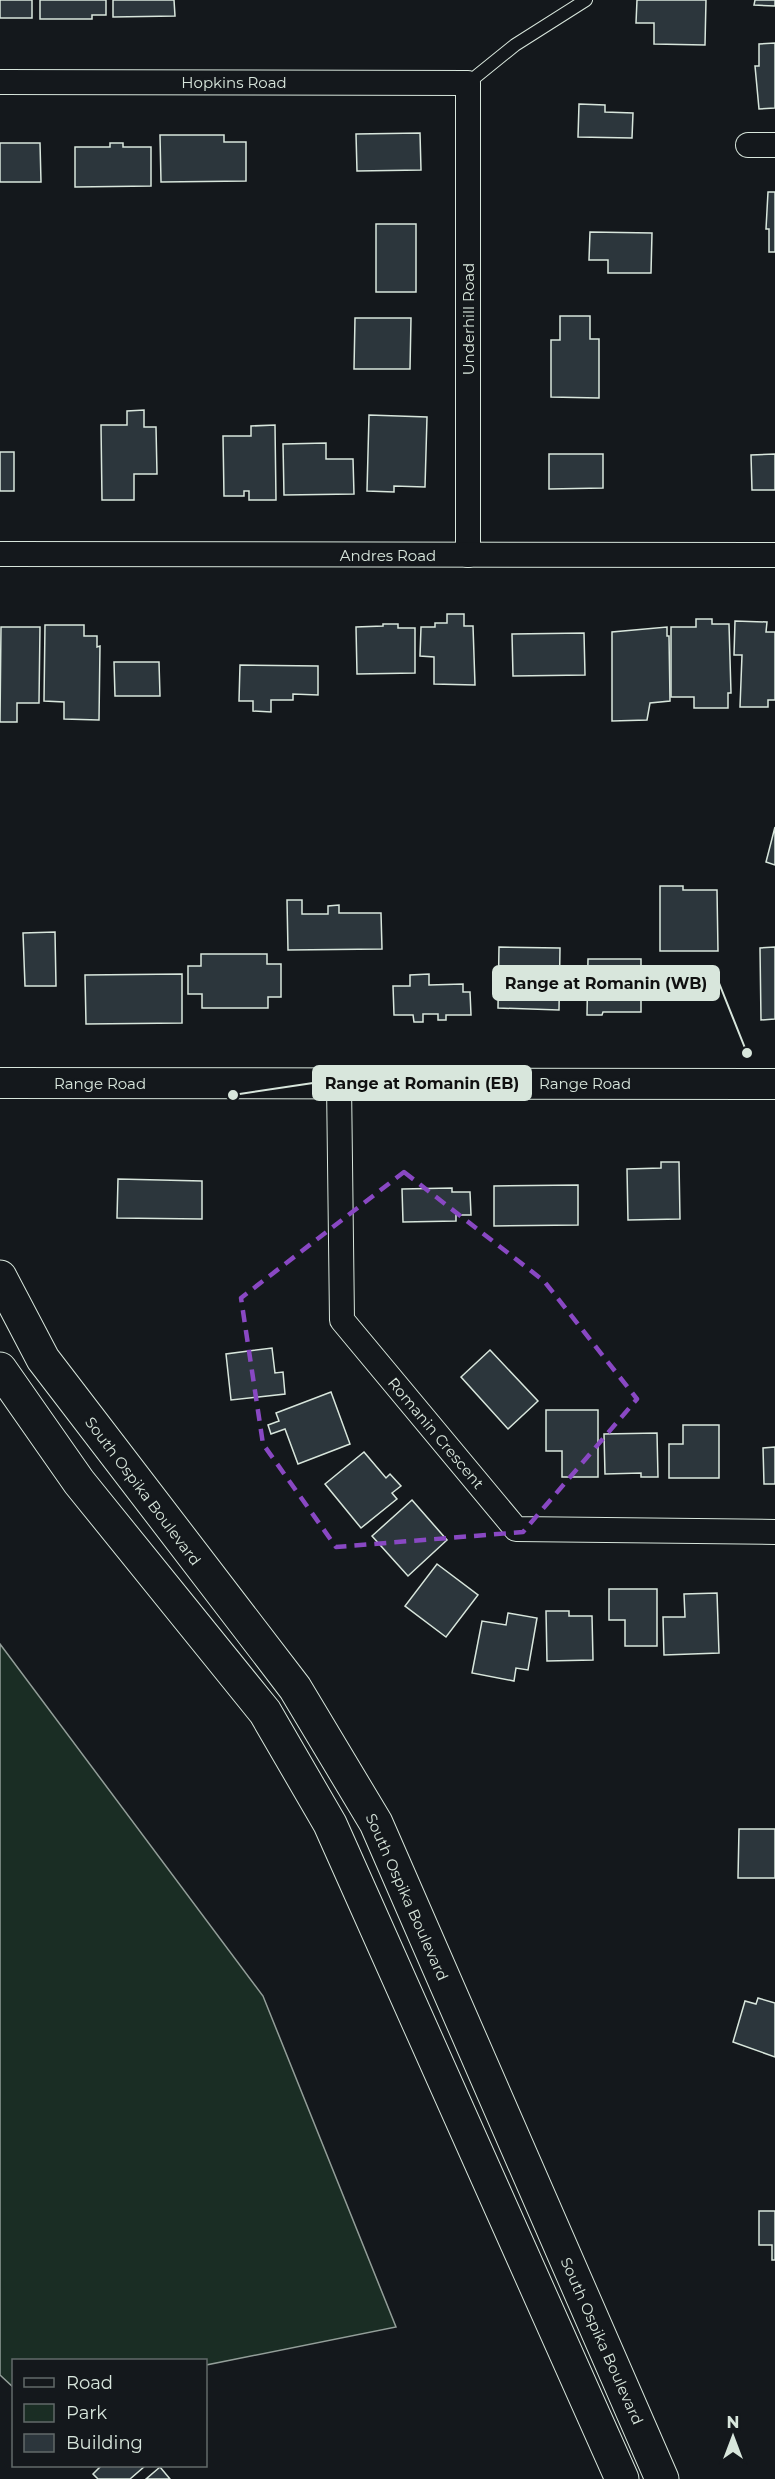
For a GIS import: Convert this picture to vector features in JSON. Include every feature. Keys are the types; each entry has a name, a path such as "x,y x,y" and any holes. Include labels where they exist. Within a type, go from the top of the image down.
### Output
{"main road":[{"name":"South Ospika Boulevard","path":"0,1277 43,1359 295,1688 375,1823 662,2479"},
{"path":"0,1369 79,1482 265,1712 330,1824 621,2479"}],"street":[{"name":"Hopkins Road","path":"0,82 468,82"},
{"name":"Underhill Road","path":"468,82 468,555"},
{"path":"748,145 775,145"},
{"name":"Andres Road","path":"0,554 775,555"},
{"name":"Range Road","path":"0,1083 775,1084"},
{"name":"Romanin Crescent","path":"339,1083 342,1320 516,1529 775,1532"}],"lane":[{"path":"468,82 515,45 586,0"}],"highlighted area":[{"path":"404,1172 544,1281 637,1399 523,1532 336,1547 263,1444 241,1298"}],"green space":[{"path":"0,1644 263,1996 396,2327 207,2365 207,2359 12,2359 12,2386 0,2375"}],"building":[{"path":"0,0 32,0 32,18 0,18"},
{"path":"40,0 106,0 106,15 92,15 92,19 40,19"},
{"path":"113,0 174,0 175,16 113,17"},
{"path":"637,0 706,0 705,45 654,44 654,23 636,23"},
{"path":"755,0 775,0 775,6 754,5"},
{"path":"775,43 775,108 759,109 755,66 759,66 759,44"},
{"path":"579,104 605,105 605,112 633,113 632,138 578,137"},
{"path":"420,133 421,170 357,171 356,134"},
{"path":"160,135 224,135 224,142 246,142 246,181 161,182"},
{"path":"0,143 40,143 41,182 0,182"},
{"path":"110,143 123,143 123,147 151,147 151,186 75,187 75,147 110,147"},
{"path":"768,192 775,192 775,252 769,252 769,229 766,229"},
{"path":"376,224 416,224 416,292 376,292"},
{"path":"590,232 652,233 651,273 608,273 608,260 589,260"},
{"path":"560,316 590,316 590,339 599,339 599,398 551,397 551,340 560,340"},
{"path":"355,318 411,318 410,369 354,369"},
{"path":"144,410 144,427 156,427 157,474 134,474 134,500 102,500 101,425 127,425 127,411"},
{"path":"369,415 427,417 425,487 394,486 394,492 367,491"},
{"path":"275,425 276,500 249,500 249,491 244,491 244,496 224,496 223,436 251,436 251,426"},
{"path":"326,443 326,459 353,459 354,494 284,495 283,444"},
{"path":"0,452 14,452 14,491 0,491"},
{"path":"549,454 603,454 603,488 549,489"},
{"path":"775,454 775,490 752,490 751,455"},
{"path":"447,614 464,614 464,626 473,626 475,685 434,684 434,657 420,656 421,627 435,627 435,623 447,623"},
{"path":"696,619 712,619 712,624 729,624 731,693 728,693 728,708 694,708 694,697 671,697 671,627 696,627"},
{"path":"735,621 767,622 766,632 775,632 775,700 768,700 768,707 740,707 742,655 734,655"},
{"path":"383,624 398,624 398,628 415,628 415,673 357,674 356,627 383,626"},
{"path":"45,625 84,625 84,636 97,636 97,647 100,646 99,720 64,719 64,702 44,701"},
{"path":"1,627 40,627 39,703 17,703 17,722 0,722"},
{"path":"667,627 670,701 650,703 647,720 612,721 612,632"},
{"path":"584,633 585,675 513,676 512,634"},
{"path":"114,662 159,662 160,696 115,696"},
{"path":"240,665 318,666 318,695 293,694 293,700 271,700 271,712 253,711 253,701 239,701"},
{"path":"775,827 775,865 766,862"},
{"path":"660,886 683,886 683,890 717,890 718,951 660,951"},
{"path":"287,900 302,900 302,914 328,914 328,906 339,905 339,913 381,913 382,949 288,950"},
{"path":"55,932 56,986 25,986 23,933"},
{"path":"499,947 560,948 559,1010 498,1008"},
{"path":"775,947 775,1019 761,1020 760,948"},
{"path":"201,954 267,954 267,964 281,964 281,997 268,997 268,1008 202,1008 202,994 188,994 188,966 201,966"},
{"path":"588,959 641,959 641,1012 603,1012 602,1015 587,1015"},
{"path":"182,974 182,1023 86,1024 85,975"},
{"path":"429,974 429,985 463,984 463,992 470,992 471,1015 446,1015 446,1020 438,1020 438,1014 423,1014 423,1022 414,1022 413,1015 394,1015 393,986 410,986 410,975"},
{"path":"661,1162 679,1162 680,1219 628,1220 627,1169 661,1168"},
{"path":"118,1179 202,1181 202,1219 117,1218"},
{"path":"578,1185 578,1225 494,1226 494,1186"},
{"path":"452,1188 452,1192 470,1192 471,1215 456,1215 456,1221 403,1222 402,1189"},
{"path":"272,1348 275,1373 283,1372 285,1394 231,1400 226,1354"},
{"path":"490,1350 538,1401 508,1429 461,1377"},
{"path":"331,1392 350,1444 298,1464 285,1429 271,1434 268,1425 279,1421 276,1413"},
{"path":"546,1410 598,1410 598,1477 562,1477 562,1451 546,1451"},
{"path":"683,1425 719,1425 719,1478 669,1478 669,1444 683,1444"},
{"path":"657,1433 658,1477 641,1477 641,1473 605,1474 604,1434"},
{"path":"775,1447 775,1484 764,1484 763,1448"},
{"path":"364,1452 386,1478 390,1474 401,1486 392,1493 397,1499 361,1528 325,1484"},
{"path":"412,1500 447,1540 408,1576 372,1536"},
{"path":"437,1564 478,1595 446,1637 405,1606"},
{"path":"609,1589 657,1589 657,1646 625,1646 625,1620 609,1620"},
{"path":"717,1593 719,1653 664,1655 663,1617 685,1617 684,1594"},
{"path":"546,1611 569,1611 569,1616 592,1616 593,1660 547,1661"},
{"path":"508,1613 537,1618 528,1670 516,1668 514,1681 472,1673 482,1621 506,1625"},
{"path":"739,1829 775,1829 775,1878 738,1878"},
{"path":"758,1998 775,2003 775,2057 733,2042 745,2001 756,2004"},
{"path":"759,2211 775,2211 775,2260 772,2260 772,2245 759,2245"},
{"path":"100,2467 144,2467 130,2479 98,2479 93,2474"},
{"path":"160,2467 170,2479 146,2479"}],"place":[{"name":"Range at Romanin (WB)","path":"747,1053"},
{"name":"Range at Romanin (EB)","path":"233,1095"}]}
